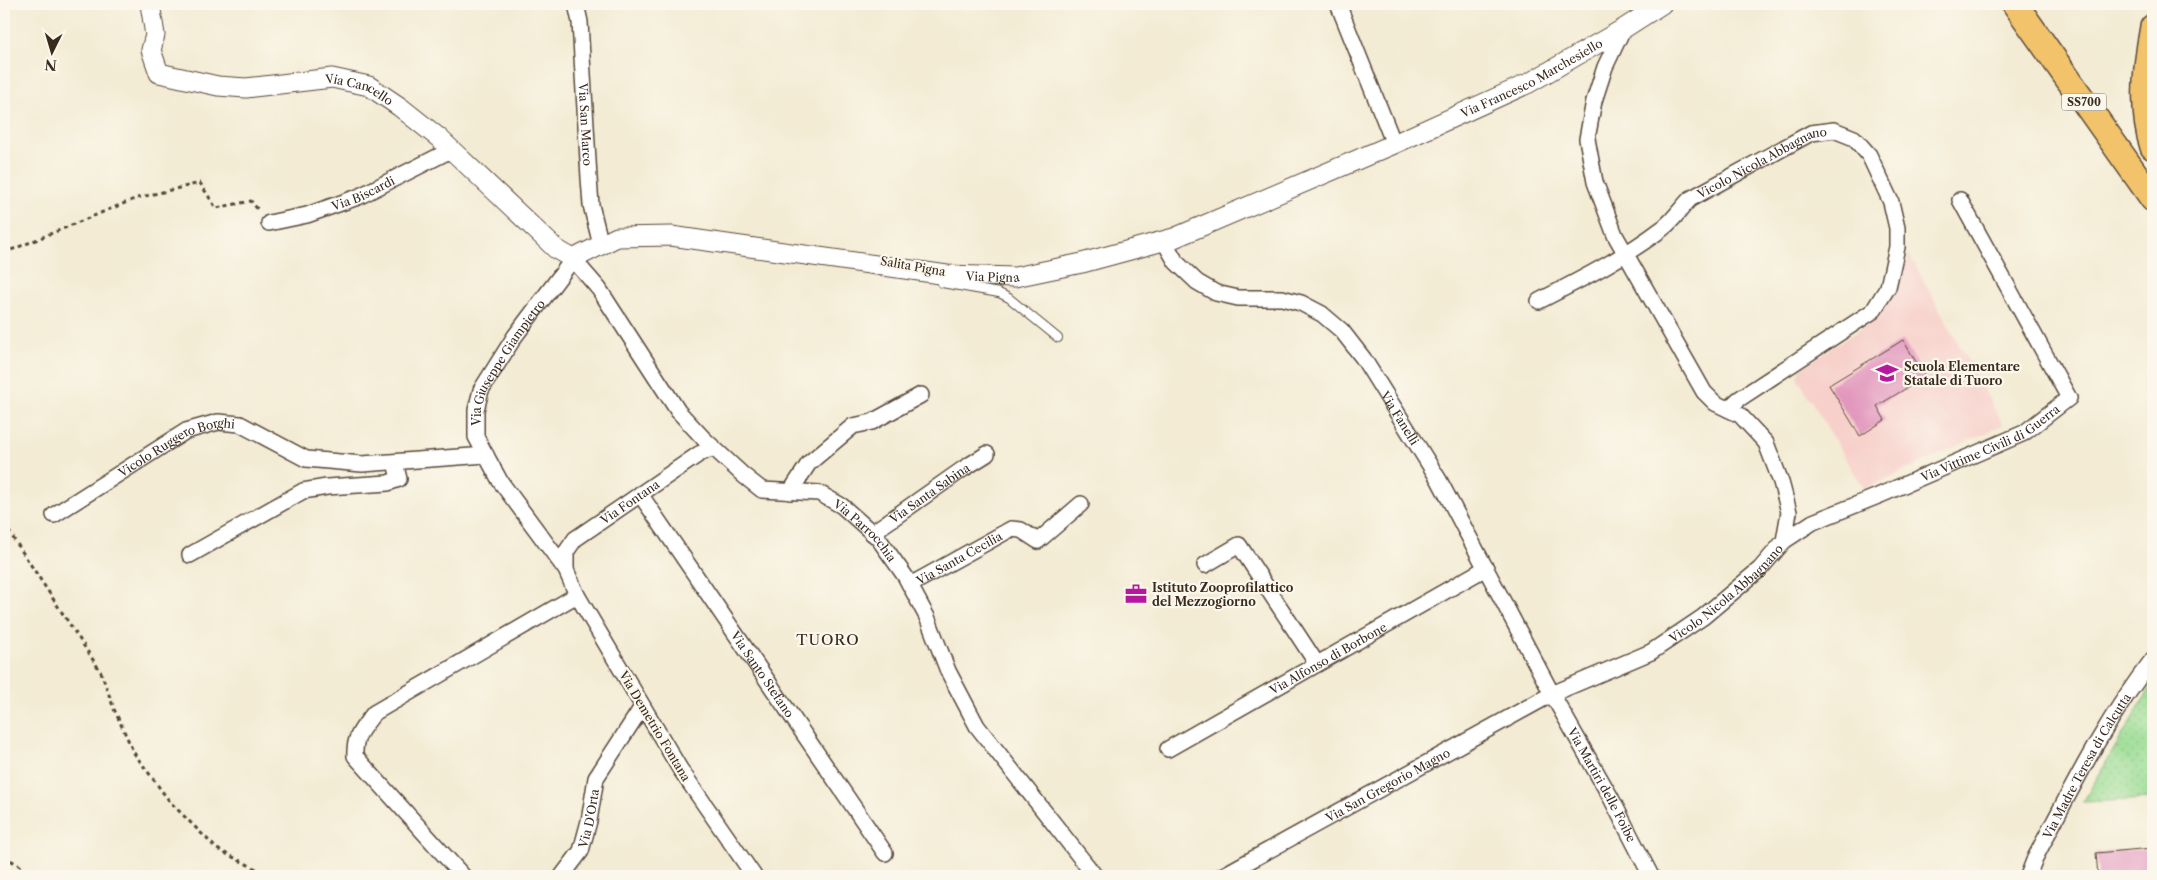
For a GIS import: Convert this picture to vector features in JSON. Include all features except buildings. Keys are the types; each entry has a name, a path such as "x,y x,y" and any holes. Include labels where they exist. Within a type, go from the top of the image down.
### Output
{"highway":[{"name":"SS700","path":"2015,4 2153,200"},
{"path":"2153,27 2147,56 2147,130 2153,147"}],"street":[{"name":"Via Cancello","path":"150,4 155,35 151,50 159,73 218,86 246,88 332,78 369,86 400,107 451,150 556,249 573,258"},
{"name":"Via San Marco","path":"576,4 580,22 591,206 601,245"},
{"path":"1338,4 1394,144"},
{"name":"Via Francesco Marchesiello","path":"1394,144 1529,83 1623,29 1662,4"},
{"name":"Vicolo Nicola Abbagnano","path":"1552,694 1655,650 1703,617 1760,570 1784,541 1789,512 1781,482 1766,442 1740,415 1715,403 1704,392 1615,235 1595,182 1587,139 1594,101 1605,67 1623,29"},
{"name":"Vicolo Nicola Abbagnano","path":"1626,253 1666,226 1678,210 1690,200 1811,133 1834,130 1854,138 1869,155 1891,202 1897,228 1897,247 1888,287 1873,311 1739,399 1728,409"},
{"name":"Via Pigna","path":"573,258 617,237 671,236 947,275 1015,277 1082,263 1164,241 1394,144"},
{"name":"Via Biscardi","path":"269,223 307,215 358,197 451,150"},
{"name":"Via Vittime Civili di Guerra","path":"1784,541 1813,522 2024,433 2069,398 1960,200"},
{"name":"Via Fanelli","path":"1164,241 1176,262 1197,282 1216,293 1238,298 1282,298 1301,303 1322,314 1342,331 1368,366 1439,480 1552,694"},
{"path":"1539,301 1612,263 1626,253"},
{"name":"Via Parrocchia","path":"573,258 599,290 678,411 713,448 762,490 819,493 842,506 872,533 910,585 927,617 948,671 978,726 1096,876"},
{"name":"Via Giuseppe Giampietro","path":"566,570 500,482 476,437 476,410 480,390 515,336 573,258"},
{"path":"790,492 809,463 853,426 872,422 922,395"},
{"name":"Vicolo Ruggero Borghi","path":"54,515 186,431 218,422 240,424 306,459 362,464 486,455"},
{"name":"Via Fontana","path":"566,570 566,552 575,539 699,454 713,448"},
{"name":"Via Santa Sabina","path":"872,533 963,469 988,454"},
{"path":"190,555 303,491 327,487 388,483 399,479 395,462"},
{"name":"Via Santo Stefano","path":"640,494 885,853"},
{"name":"Via Santa Cecilia","path":"910,585 1011,529 1021,530 1038,541 1082,504"},
{"path":"1205,565 1239,545 1317,664"},
{"name":"Via Alfonso di Borbone","path":"1168,748 1486,568"},
{"name":"Via Demetrio Fontana","path":"566,570 577,595 680,770 754,876"},
{"path":"463,876 356,756 354,743 358,734 374,713 577,595"},
{"name":"Via Madre Teresa di Calcutta","path":"2028,876 2035,858 2106,726 2153,659"},
{"name":"Via San Gregorio Magno","path":"1222,876 1552,694"},
{"name":"Via Martiri delle Foibe","path":"1552,694 1611,798 1652,876"},
{"name":"Via D'Orta","path":"562,876 580,850 589,821 596,778 642,707"}],"lane":[{"name":"Salita Pigna","path":"840,259 879,273 998,293 1009,298 1058,338"}],"path":[{"path":"4,252 137,198 200,183 216,208 251,201 269,223"},
{"path":"4,524 101,672 114,709 134,752 170,802 217,849 270,876"},
{"path":"4,856 36,876"}],"shaded area":[{"name":"Scuola Elementare Statale di Tuoro","path":"1909,254 2003,425 1864,489 1797,377 1801,368 1874,320 1894,294"}],"green space":[{"path":"2153,683 2153,810 2152,799 2083,802"}],"place":[{"name":"Scuola Elementare Statale di Tuoro","path":"1887,373"},
{"name":"Istituto Zooprofilattico del Mezzogiorno","path":"1136,594"}],"district":[{"name":"TUORO","path":"828,639"}]}
